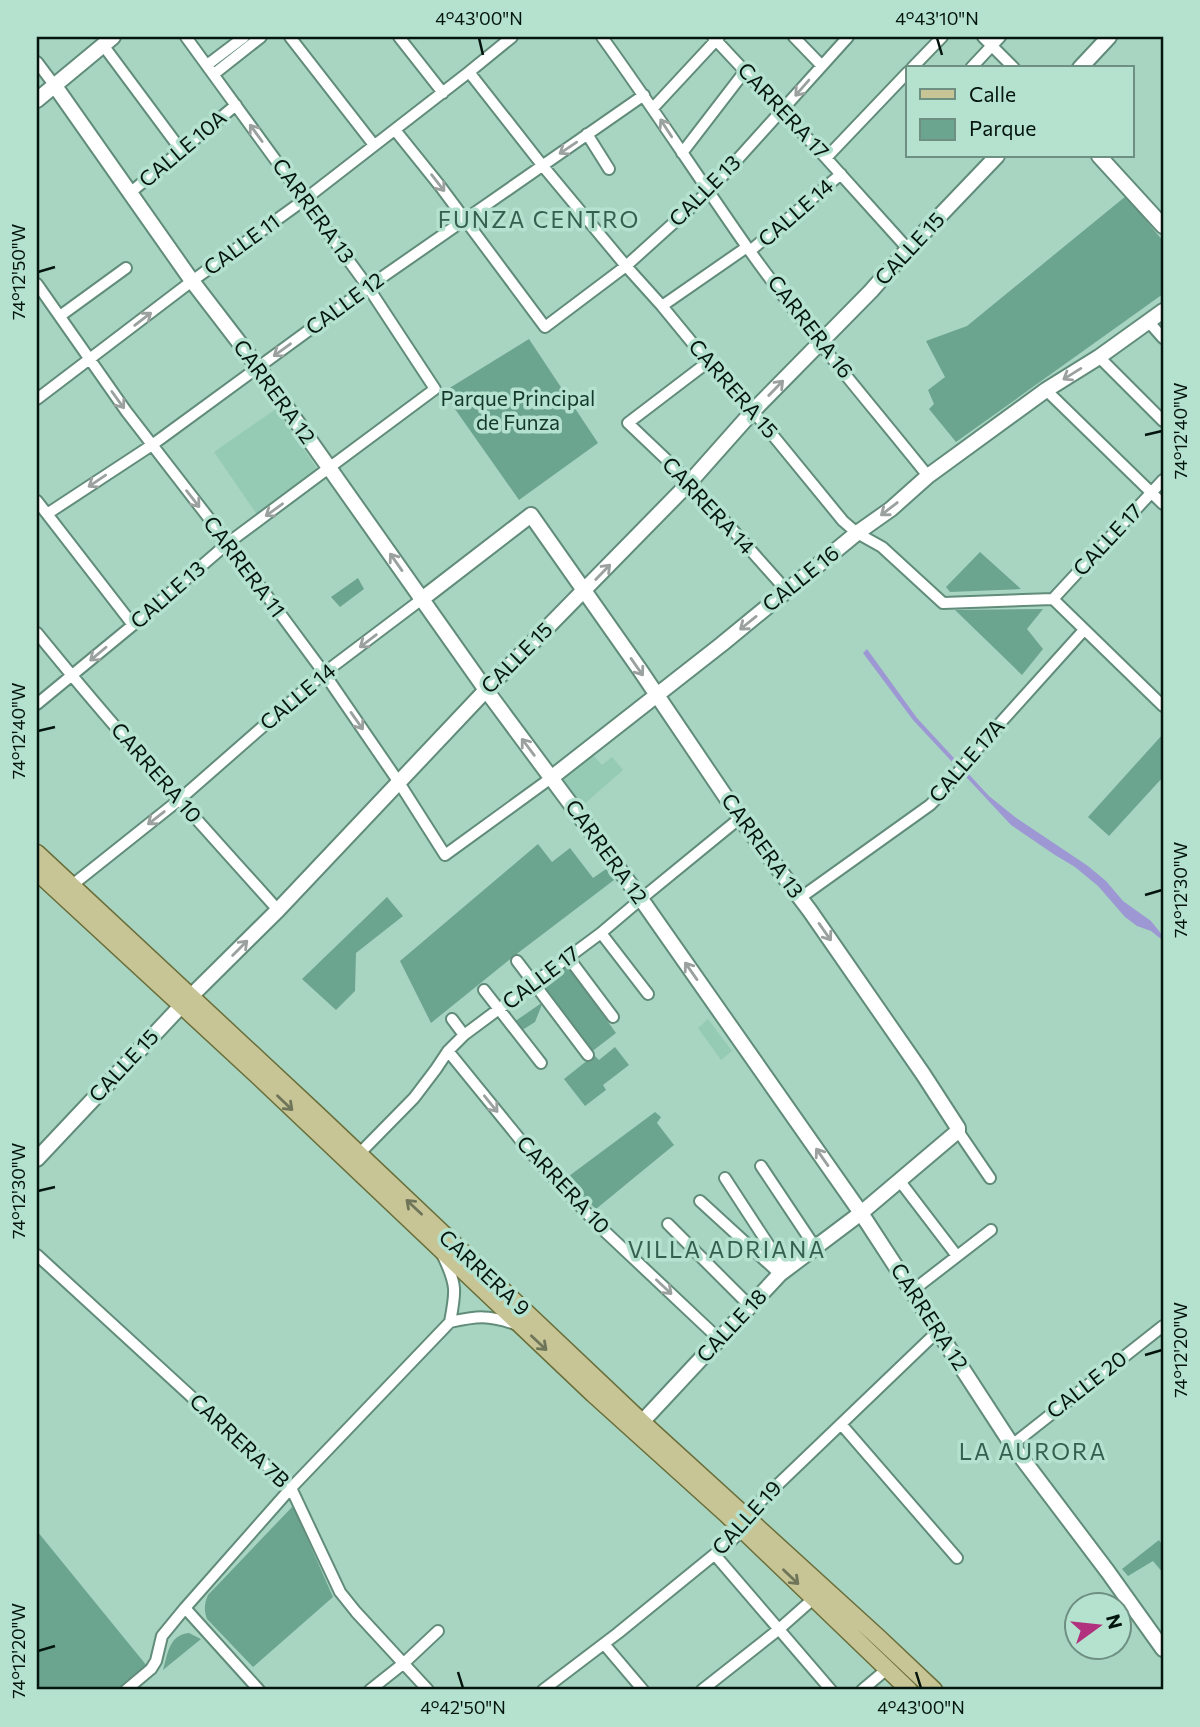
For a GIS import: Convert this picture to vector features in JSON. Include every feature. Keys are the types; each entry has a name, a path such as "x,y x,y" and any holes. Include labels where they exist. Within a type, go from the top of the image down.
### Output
{"main road":[{"path":"1082,66 1109,37"},
{"path":"37,100 108,41"},
{"name":"CARRERA 12","path":"55,86 486,690 641,898 861,1213 1012,1445 1163,1649"},
{"name":"CALLE 15","path":"37,1159 186,1001 278,910 398,780 690,482 995,158"},
{"path":"1101,158 1163,226"},
{"name":"CALLE 16","path":"551,778 857,533 891,509 928,475 1046,390 1099,357 1163,311"},
{"name":"CALLE 14","path":"422,599 531,515"},
{"name":"CARRERA 13","path":"531,515 740,818 800,898 923,1074 958,1125 958,1131"},
{"name":"CARRERA 9","path":"37,853 520,1326 879,1638 934,1690"},
{"name":"CARRERA 9","path":"37,872 358,1155 642,1422 744,1523 813,1599 909,1690"},
{"name":"CALLE 18","path":"642,1422 783,1272 861,1213 958,1131"}],"street":[{"name":"CARRERA 13","path":"186,37 368,287 435,389"},
{"path":"210,69 244,37"},
{"path":"210,69 261,37"},
{"path":"290,37 374,145"},
{"path":"399,37 443,93"},
{"name":"CALLE 11","path":"37,399 304,200 512,37"},
{"name":"CARRERA 16","path":"602,37 749,249 928,475"},
{"path":"794,37 822,66"},
{"name":"CALLE 13","path":"466,220 545,327 625,266 709,191 848,37"},
{"path":"914,66 942,37"},
{"path":"983,37 1012,66"},
{"path":"973,66 1000,37"},
{"path":"653,108 716,38"},
{"name":"CARRERA 17","path":"716,38 908,249"},
{"path":"108,41 181,150"},
{"name":"CARRERA 12","path":"37,62 55,86"},
{"path":"682,153 745,71"},
{"name":"CARRERA 15","path":"469,72 625,266 754,411 843,521 857,533 882,547 943,603 1053,599"},
{"name":"CALLE 14","path":"826,158 906,74"},
{"name":"CALLE 12","path":"41,509 152,445 368,287 644,95"},
{"name":"CALLE 10A","path":"131,192 236,105"},
{"path":"395,130 466,220"},
{"path":"587,134 610,169"},
{"name":"CALLE 14","path":"662,306 749,249 841,174"},
{"path":"60,316 126,268"},
{"name":"CARRERA 11","path":"37,284 89,360 324,673 398,780 444,855"},
{"path":"1148,321 1163,338"},
{"path":"1099,357 1163,421"},
{"name":"CARRERA 14","path":"708,362 628,422 690,482 787,591"},
{"name":"CALLE 13","path":"37,704 228,543 435,389"},
{"path":"1046,390 1163,504"},
{"name":"CALLE 17","path":"1053,599 1163,480"},
{"path":"41,509 133,625"},
{"name":"CALLE 14","path":"71,886 178,800 324,673 422,599"},
{"path":"1053,599 1163,706"},
{"name":"CALLE 17A","path":"800,898 940,795 966,762 1084,630"},
{"name":"CARRERA 10","path":"37,634 178,800 278,910"},
{"name":"CALLE 16","path":"444,855 551,778"},
{"name":"CALLE 17","path":"358,1155 414,1098 448,1051 464,1035 601,933 740,818"},
{"path":"601,933 648,994"},
{"path":"568,957 613,1017"},
{"path":"516,961 588,1055"},
{"path":"484,990 541,1063"},
{"path":"452,1020 464,1035"},
{"name":"CARRERA 10","path":"448,1051 531,1153 579,1205 719,1339"},
{"name":"CARRERA 13","path":"958,1131 990,1178"},
{"path":"761,1166 815,1247"},
{"path":"725,1178 783,1272"},
{"path":"899,1180 957,1256"},
{"path":"700,1200 783,1272"},
{"path":"668,1224 751,1307"},
{"path":"912,1291 991,1230"},
{"path":"125,1690 151,1670 162,1636 185,1608 291,1488 450,1322 455,1285 442,1252"},
{"name":"CARRERA 7B","path":"37,1255 291,1488 340,1592 428,1690"},
{"path":"450,1322 481,1316 520,1326"},
{"name":"CALLE 20","path":"1012,1445 1163,1327"},
{"name":"CALLE 19","path":"543,1690 715,1555 841,1424 938,1331"},
{"path":"841,1424 957,1558"},
{"path":"715,1555 831,1690"},
{"path":"702,1690 779,1630 813,1599"},
{"path":"185,1608 259,1690"},
{"path":"370,1690 438,1631"},
{"path":"604,1644 643,1690"},
{"path":"862,1690 887,1669"}],"shaded area":[{"path":"276,409 320,473 258,516 214,452"},
{"path":"867,649 917,718 989,796 1015,817 1088,866 1106,881 1123,901 1151,921 1163,936 1163,960 1161,939 1125,917 1098,886 1075,867 1011,825 913,720 863,653"},
{"path":"591,753 602,765 612,757 623,770 582,806 560,780"},
{"path":"708,1019 732,1051 721,1060 698,1028"}],"green space":[{"path":"1126,196 1163,241 1163,294 956,442 929,409 934,404 928,390 945,377 926,341 967,326"},
{"name":"Parque Principal de Funza","path":"529,339 598,443 519,500 443,392"},
{"path":"980,552 1021,589 950,592 946,587"},
{"path":"358,578 364,589 340,607 331,597"},
{"path":"1043,609 1027,629 1043,649 1022,675 955,610"},
{"path":"1163,734 1163,777 1109,836 1088,817"},
{"path":"538,844 552,862 570,848 593,878 606,869 614,880 431,1023 400,961"},
{"path":"387,897 403,916 356,953 355,991 336,1010 302,979"},
{"path":"567,965 616,1033 590,1053 541,985"},
{"path":"543,1002 535,1022 524,1029 514,1022"},
{"path":"615,1047 629,1065 603,1085 606,1090 585,1106 564,1079 594,1055 599,1060"},
{"path":"655,1112 661,1117 657,1123 674,1145 596,1209 565,1179"},
{"path":"293,1506 333,1597 253,1667 207,1619 206,1601 208,1595"},
{"path":"37,1531 147,1666 119,1690 37,1690"},
{"path":"1159,1540 1163,1546 1163,1573 1153,1561 1128,1576 1122,1569"},
{"path":"189,1633 201,1639 163,1670 173,1641 182,1634"}],"district":[{"name":"FUNZA CENTRO","path":"539,220"},
{"name":"VILLA ADRIANA","path":"727,1250"},
{"name":"LA AURORA","path":"1033,1452"}]}
